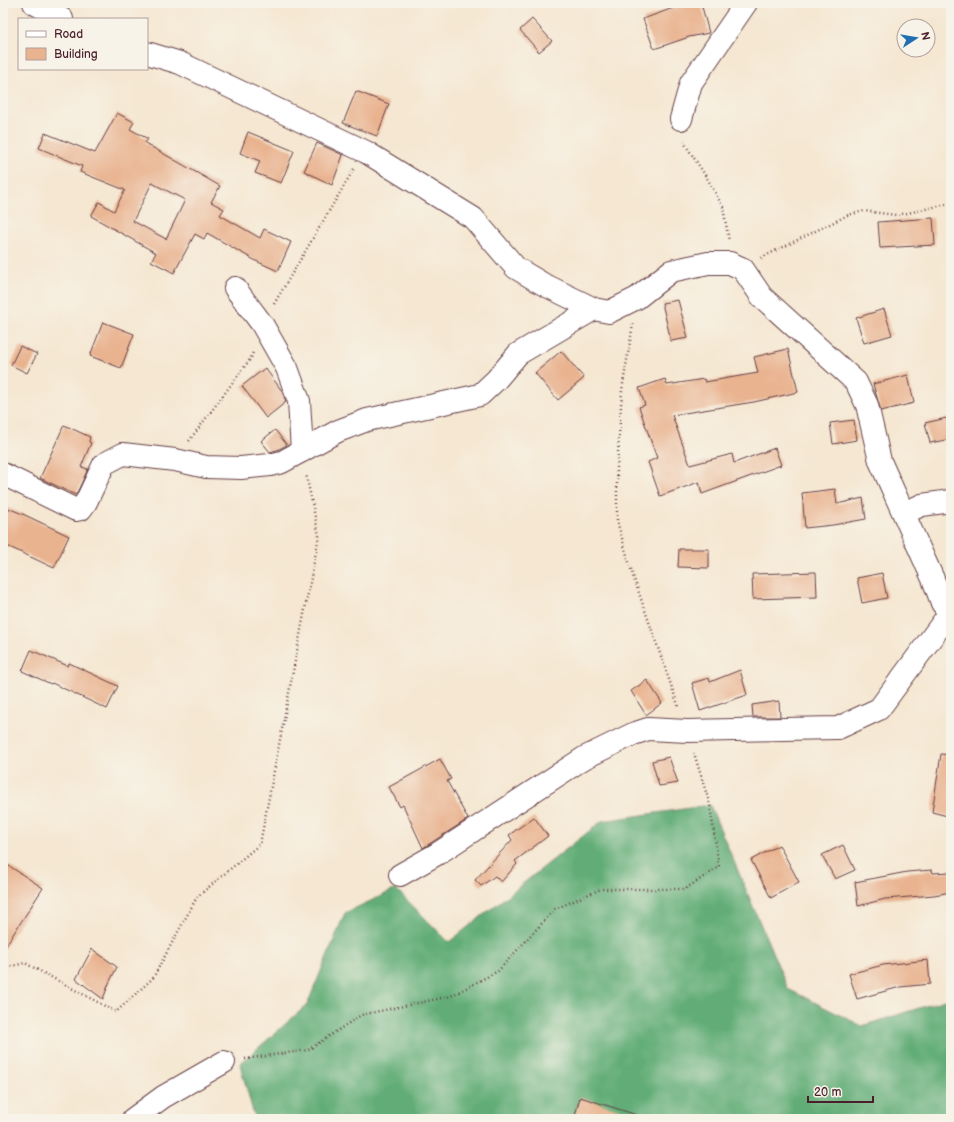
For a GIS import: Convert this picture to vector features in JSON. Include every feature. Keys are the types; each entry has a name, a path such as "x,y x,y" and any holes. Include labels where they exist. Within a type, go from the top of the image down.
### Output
{"street":[{"path":"34,3 60,18"},
{"path":"681,119 691,83 746,3"},
{"path":"148,53 180,63 366,152 473,218 516,268 543,284 594,309 610,312 637,298 672,271 708,263 737,266 762,297 856,382 866,405 880,461 933,579 942,603 950,615 879,709 838,728 687,731 648,729 633,734 584,758 437,854 400,875"},
{"path":"234,288 262,324 287,368 299,401 302,452"},
{"path":"3,474 76,510 81,508 86,502 104,464 122,454 175,460 206,467 241,468 270,465 282,462 338,431 367,420 480,395 496,380 518,354 594,309"},
{"path":"904,513 922,505 951,501"},
{"path":"133,1119 163,1096 224,1062"}],"path":[{"path":"681,119 685,144 707,178 723,207 729,240 737,266 761,258 848,215 864,211 896,214 908,213 951,203"},
{"path":"224,1062 308,1050 361,1015 451,996 498,971 555,909 601,889 685,889 719,867 710,805 687,731 633,576 618,521 617,468 622,390 637,298"},
{"path":"3,968 26,963 116,1012 153,978 197,897 260,844 319,536 302,452"}],"green space":[{"path":"710,805 788,989 862,1026 951,998 951,1119 255,1119 240,1064 307,1005 345,913 396,889 449,942 602,821"}],"building":[{"path":"701,3 709,33 689,37 654,49 643,19 676,7"},
{"path":"532,19 552,41 539,52 520,30"},
{"path":"356,91 389,104 377,136 343,123"},
{"path":"117,113 134,122 130,129 148,139 145,143 220,186 211,202 224,209 220,215 260,238 264,229 291,242 278,271 256,261 207,233 204,239 195,234 174,273 151,261 156,253 91,216 99,202 114,211 125,190 80,172 82,166 39,148 45,133 95,153","holes":["152,183 185,200 166,239 133,221"]},
{"path":"248,132 294,151 281,183 255,173 260,161 240,153"},
{"path":"317,143 343,155 332,185 304,171"},
{"path":"933,218 935,245 880,248 878,222"},
{"path":"678,300 688,338 671,341 662,303"},
{"path":"884,309 892,335 864,343 856,318"},
{"path":"103,322 134,334 121,368 90,356"},
{"path":"20,346 37,354 27,373 11,365"},
{"path":"788,349 798,392 754,402 672,415 690,465 732,454 734,463 775,448 781,465 702,494 699,482 660,496 648,462 657,458 639,407 645,405 639,388 665,379 667,385 704,379 705,382 758,373 754,357"},
{"path":"561,351 584,378 558,400 535,373"},
{"path":"265,368 282,391 286,402 266,418 242,386"},
{"path":"908,375 914,403 881,411 873,384"},
{"path":"951,417 951,439 930,443 925,423"},
{"path":"854,420 857,440 833,444 830,423"},
{"path":"64,425 90,437 89,442 91,443 81,467 88,469 76,495 40,478"},
{"path":"275,430 287,445 270,452 261,441"},
{"path":"835,489 837,504 863,498 866,519 805,528 802,493"},
{"path":"3,506 69,536 54,568 3,544"},
{"path":"679,549 709,549 709,568 678,567"},
{"path":"816,572 817,597 753,599 752,574"},
{"path":"882,573 887,598 862,603 857,578"},
{"path":"31,650 68,666 69,663 118,686 107,709 52,683 51,684 22,671"},
{"path":"740,670 747,695 700,711 692,683 709,678 710,682"},
{"path":"647,680 662,703 646,715 631,691"},
{"path":"779,701 780,717 753,717 752,705"},
{"path":"941,754 951,755 951,817 932,812"},
{"path":"669,757 678,783 659,786 652,761"},
{"path":"440,759 451,779 447,781 468,819 423,848 403,805 400,807 389,787"},
{"path":"534,817 548,836 515,861 517,864 501,882 495,876 481,886 475,880 512,840 509,835"},
{"path":"779,845 799,882 771,898 751,860"},
{"path":"843,845 855,870 835,879 822,855"},
{"path":"3,862 43,888 3,950"},
{"path":"932,870 933,873 951,872 951,892 885,899 858,906 855,882 907,872"},
{"path":"92,949 117,967 103,999 76,979"},
{"path":"928,960 930,984 900,987 857,999 849,974 883,965"},
{"path":"580,1097 637,1115 636,1119 574,1119"}]}
